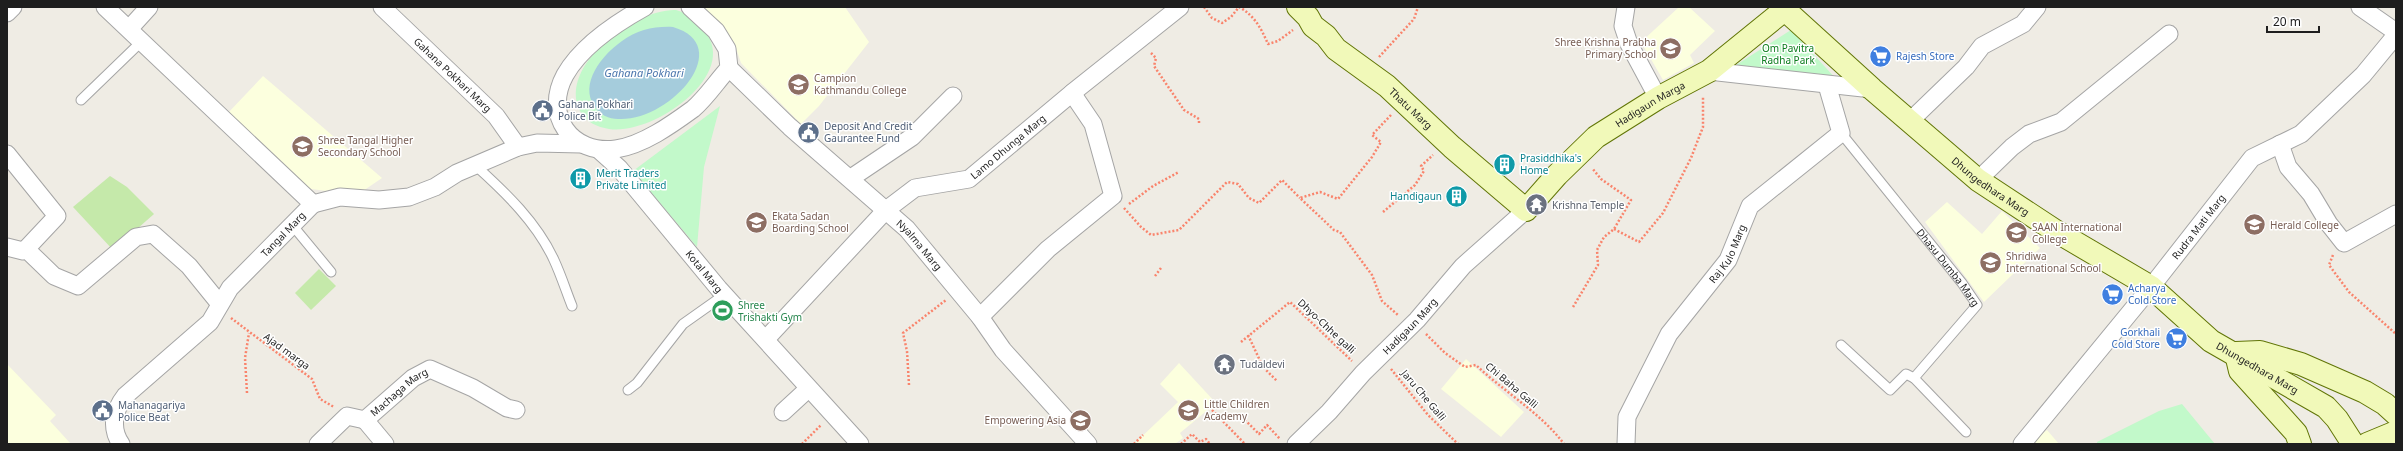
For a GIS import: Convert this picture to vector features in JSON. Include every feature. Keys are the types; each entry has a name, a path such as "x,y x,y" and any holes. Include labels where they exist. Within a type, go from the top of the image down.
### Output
{"street":[{"path":"7,13 13,7"},
{"name":"Tangal Marg","path":"105,7 232,130 312,204 293,226 230,288 219,303 210,322 125,396 117,407 114,417 120,444"},
{"path":"129,29 149,7"},
{"name":"Gahana Pokhari Marg","path":"382,7 496,116 518,147"},
{"path":"581,144 568,134 557,114 560,89 566,74 598,39 622,20 645,7"},
{"path":"312,204 340,197 379,200 409,197 435,187 457,173 518,147 537,143 581,144 599,150 617,149 639,141 665,128 694,108 729,68 727,49 720,37 690,7"},
{"name":"Lamo Dhunga Marg","path":"766,339 886,210 915,188 969,179 1072,93 1180,7"},
{"path":"1626,7 1623,26 1629,44 1658,98"},
{"path":"1910,121 1966,67 1982,46 2023,24 2037,7"},
{"path":"2360,7 2396,34"},
{"name":"Hadigaun Marga","path":"1526,210 1581,151 1612,126 1658,98 1709,71 1787,9"},
{"name":"Dhungedhara Marg","path":"1787,9 1872,89 1978,180 2054,230 2151,287 2211,341 2236,353 2326,407 2356,441"},
{"name":"Thatu Marg","path":"1303,12 1313,26 1326,36 1336,49 1367,71 1411,107 1452,146 1526,210"},
{"path":"1978,180 2029,134 2061,122 2169,34"},
{"name":"Rudra Mati Marg","path":"2022,444 2151,287 2252,158 2301,134 2363,75 2396,34"},
{"name":"Nyalma Marg","path":"729,68 790,127 851,178 907,229 980,317 1003,350 1088,444"},
{"path":"1709,71 1872,89"},
{"path":"1827,85 1841,134"},
{"path":"980,317 1048,249 1112,196 1093,124 1072,93"},
{"path":"851,178 912,137 953,96"},
{"name":"Raj Kulo Marg","path":"1626,444 1627,417 1669,334 1728,260 1750,206 1841,134"},
{"path":"2280,144 2288,167 2311,194 2329,224 2344,243 2396,214"},
{"name":"Kotal Marg","path":"599,150 619,168 724,294 766,339 831,415 860,444"},
{"path":"7,154 57,216 23,251 7,247"},
{"name":"Hadigaun Marg","path":"1296,444 1330,412 1364,373 1377,361 1422,327 1463,266 1526,210"},
{"path":"26,249 54,276 78,286 136,237 153,234 189,266 219,303"},
{"path":"2300,444 2296,433 2240,371 2236,353 2260,352 2301,364 2365,392 2385,404 2396,414"},
{"name":"Machaga Marg","path":"347,416 365,420 412,378 430,369 473,388 507,408 516,410"},
{"path":"783,412 808,389"},
{"path":"318,444 347,416"},
{"path":"365,420 385,444"},
{"path":"2356,441 2396,432"}],"lane":[{"path":"81,100 141,42"},
{"name":"Dhasu Dumba Marg","path":"1841,134 1962,283 1977,305 1914,378"},
{"path":"476,166 516,204 538,234 554,259 572,306"},
{"path":"293,226 331,272"},
{"path":"628,390 638,383 683,324 724,294"},
{"path":"1841,345 1890,390 1906,374 1914,378 1966,432"}],"path":[{"path":"1204,7 1212,18 1222,23 1231,17 1239,7 1249,12 1263,32 1268,44 1278,41 1305,22 1303,12"},
{"path":"1367,71 1414,19 1418,7"},
{"path":"1140,40 1156,58 1154,66 1184,110 1199,119 1199,125"},
{"path":"1614,229 1639,242 1663,213 1691,158 1703,127 1702,102 1709,71"},
{"path":"1300,198 1320,192 1338,199 1372,157 1381,142 1372,135 1398,107 1411,107"},
{"path":"1383,212 1416,185 1424,171 1421,166 1437,151 1440,153 1452,146"},
{"path":"1573,307 1598,265 1597,250 1604,237 1614,229 1631,200 1601,179 1581,151"},
{"path":"1179,172 1153,186 1124,207 1141,227 1151,235 1179,230 1227,182 1238,184 1249,198 1259,203 1282,180 1334,230 1340,232 1372,275 1382,301 1401,318 1422,327"},
{"path":"2344,243 2334,253 2329,265 2349,292 2396,334"},
{"path":"1155,276 1161,268"},
{"path":"909,385 907,351 903,333 957,291"},
{"name":"Dhyo-Chhe galli","path":"1241,342 1290,302 1344,352 1364,373"},
{"name":"Ajad marga","path":"219,303 226,314 312,380 320,399 347,416"},
{"name":"Chi Baha Galli","path":"1422,327 1445,353 1465,367 1476,365 1496,384 1534,414 1564,444"},
{"name":"Ajad marga","path":"247,393 245,358 249,333"},
{"path":"1248,335 1263,367 1277,381"},
{"name":"Jaru Che Galli","path":"1377,361 1383,359 1400,378 1428,415 1458,444"},
{"path":"1212,410 1245,444"},
{"path":"802,444 831,415"},
{"path":"1242,417 1259,434 1267,425 1285,444"},
{"path":"1229,429 1232,426"},
{"path":"1181,444 1192,434 1200,442 1206,439 1210,444"},
{"path":"1134,444 1143,435"}],"shaded area":[{"name":"Campion Kathmandu College","path":"701,7 845,7 869,42 819,106 801,124 741,63 734,42"},
{"name":"Shree Krishna Prabha Primary School","path":"1679,7 1689,7 1715,31 1690,55 1694,63 1663,80 1641,42"},
{"name":"Shree Tangal Higher Secondary School","path":"263,76 382,178 360,193 351,194 311,189 299,180 227,114"},
{"name":"Shridiwa International School","path":"1947,202 1982,234 2002,211 2040,248 1984,302 1925,222"},
{"path":"1466,359 1524,412 1501,437 1441,389"},
{"name":"Little Children Academy","path":"1179,363 1216,403 1180,433 1183,438 1175,444 1134,444 1178,402 1160,384"},
{"path":"7,364 56,415 50,421 71,444 7,444"},
{"path":"2047,430 2059,444 2030,444"}],"green space":[{"name":"Gahana Pokhari","path":"676,10 695,21 701,27 712,44 712,62 704,80 689,97 670,111 649,122 628,128 609,129 600,127 585,118 580,111 576,93 580,76 590,58 605,42 622,29 641,18 660,12"},
{"name":"Om Pavitra Radha Park","path":"1791,30 1838,81 1736,65"},
{"path":"720,106 704,167 697,247 633,171"},
{"path":"110,176 127,187 154,214 113,250 73,207"},
{"path":"319,269 336,286 311,310 295,293"},
{"path":"2182,404 2215,444 2097,444 2097,442 2159,411"}],"water":[{"name":"Gahana Pokhari","path":"660,27 673,27 691,37 699,50 697,65 689,81 675,96 658,109 638,117 615,119 605,116 599,112 590,98 589,89 595,70 607,54 622,41 640,31"}],"place":[{"name":"Shree Krishna Prabha Primary School","path":"1671,48"},
{"name":"Rajesh Store","path":"1880,56"},
{"name":"Campion Kathmandu College","path":"799,84"},
{"name":"Gahana Pokhari Police Bit","path":"543,110"},
{"name":"Deposit And Credit Gaurantee Fund","path":"809,132"},
{"name":"Shree Tangal Higher Secondary School","path":"303,146"},
{"name":"Prasiddhika's Home","path":"1505,164"},
{"name":"Merit Traders Private Limited","path":"581,179"},
{"name":"Handigaun","path":"1457,196"},
{"name":"Krishna Temple","path":"1537,205"},
{"name":"Ekata Sadan Boarding School","path":"757,222"},
{"name":"Herald College","path":"2255,225"},
{"name":"SAAN International College","path":"2016,233"},
{"name":"Shridiwa International School","path":"1990,262"},
{"name":"Acharya Cold Store","path":"2113,294"},
{"name":"Shree Trishakti Gym","path":"723,311"},
{"name":"Gorkhali Cold Store","path":"2176,338"},
{"name":"Tudaldevi","path":"1224,364"},
{"name":"Little Children Academy","path":"1189,410"},
{"name":"Mahanagariya Police Beat","path":"102,411"},
{"name":"Empowering Asia","path":"1081,420"}]}
